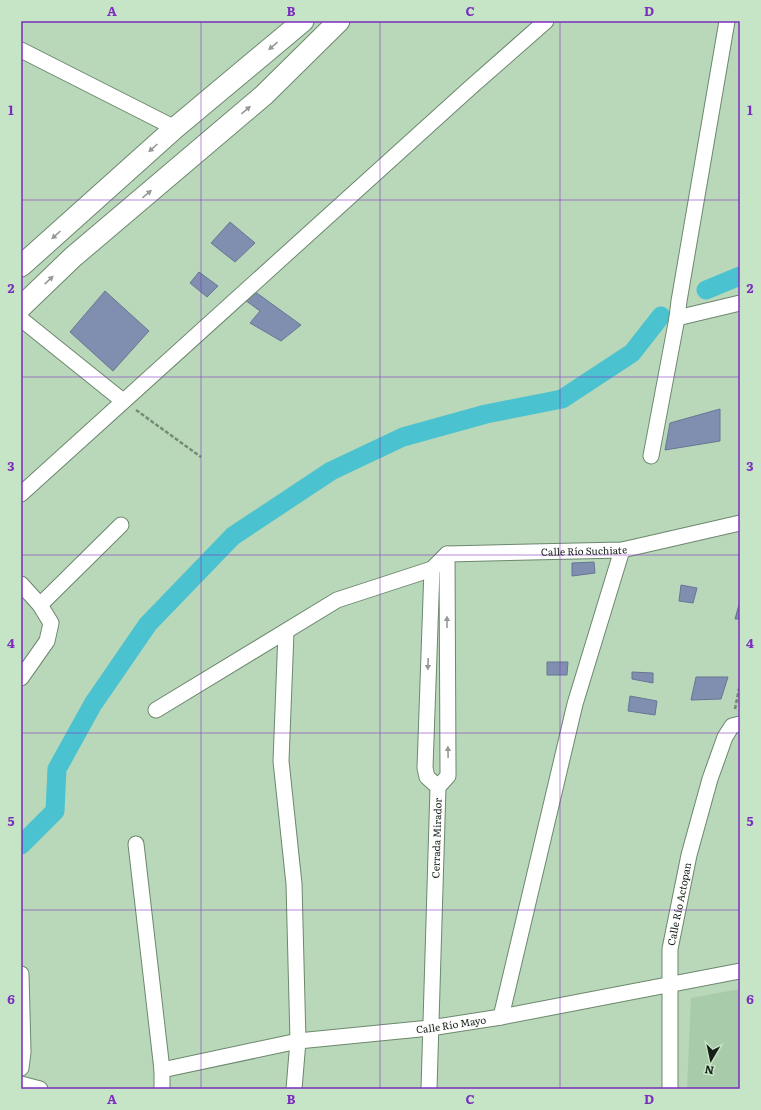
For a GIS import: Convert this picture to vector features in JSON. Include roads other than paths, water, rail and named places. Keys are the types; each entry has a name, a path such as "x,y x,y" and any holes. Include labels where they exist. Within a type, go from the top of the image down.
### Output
{"street":[{"path":"21,266 175,128 303,21"},
{"path":"21,306 73,257 264,95 339,21"},
{"path":"21,494 546,21"},
{"path":"651,456 677,318 727,21"},
{"path":"21,50 175,128"},
{"path":"677,318 740,303"},
{"path":"21,319 123,401"},
{"name":"Calle Río Suchiate","path":"447,554 622,550 740,523"},
{"path":"40,605 121,525"},
{"path":"501,1017 575,704 622,550"},
{"path":"156,710 337,600 432,569 447,554"},
{"path":"438,787 448,776 447,554"},
{"name":"Cerrada Mirador","path":"429,1089 438,787 427,777 425,768 432,569"},
{"path":"21,584 40,605 51,623 47,642 21,678"},
{"path":"286,632 281,761 294,884 298,1041 294,1089"},
{"name":"Calle Río Actopan","path":"670,1089 670,949 689,855 710,779 725,737 736,725"},
{"path":"136,844 162,1070 162,1089"},
{"name":"Calle Río Mayo","path":"162,1070 298,1041 430,1028 501,1017 740,971"},
{"path":"21,974 23,1052 21,1068"},
{"path":"21,1084 40,1089"}],"waterway":[{"path":"706,290 740,276"},
{"path":"21,845 55,811 57,769 93,704 148,624 233,536 331,471 403,437 486,414 562,399 632,353 661,316"}]}
